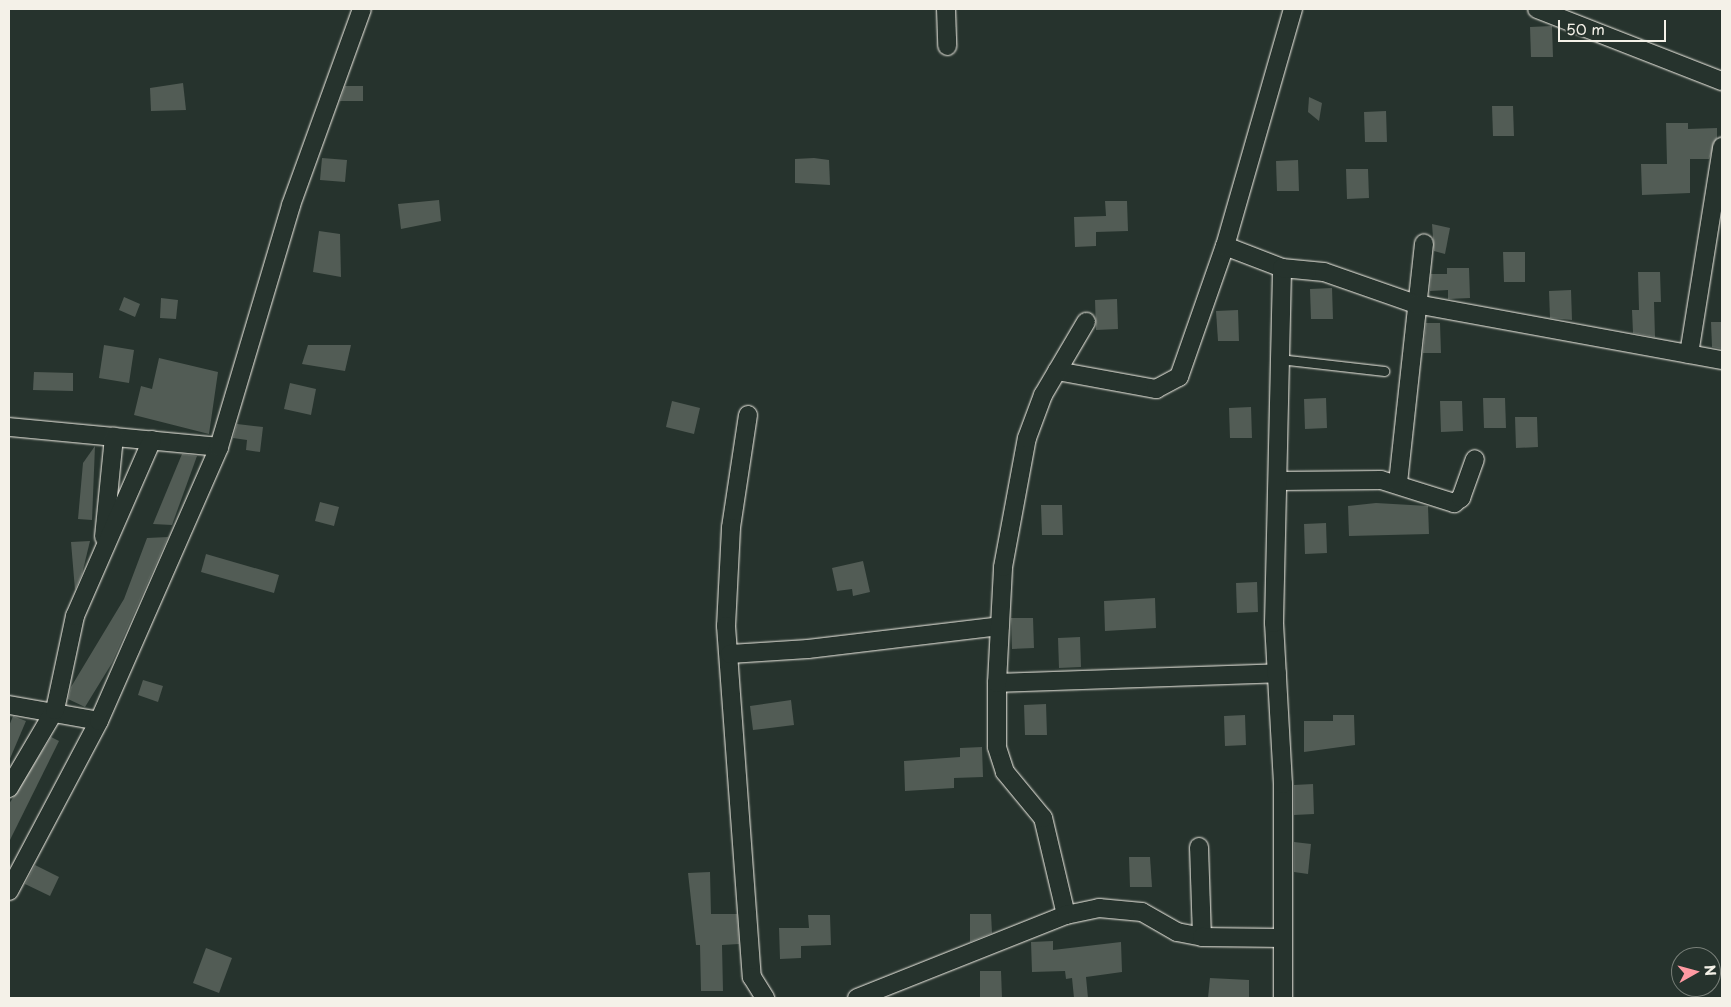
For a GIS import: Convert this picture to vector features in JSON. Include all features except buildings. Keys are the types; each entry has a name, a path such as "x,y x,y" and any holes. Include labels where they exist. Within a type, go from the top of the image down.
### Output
{"street":[{"path":"9,891 100,721 219,447 291,205 362,9"},
{"path":"946,9 948,46"},
{"path":"1057,371 1140,387 1165,388 1173,384 1224,246 1293,9"},
{"path":"1537,9 1722,81"},
{"path":"1689,354 1722,147"},
{"path":"1398,483 1424,243"},
{"path":"1224,246 1282,268 1324,272 1416,304 1722,360"},
{"path":"1282,268 1279,359 1277,672 1283,998"},
{"path":"1066,915 1043,818 1005,772 997,747 997,683 1003,567 1014,494 1027,438 1057,371 1086,322"},
{"path":"748,415 726,586 752,977 765,998"},
{"path":"9,427 219,447"},
{"path":"102,555 114,436"},
{"path":"9,788 55,710 66,646 102,555 152,440"},
{"path":"1279,481 1398,483 1454,503 1461,498 1475,459"},
{"path":"730,654 808,649 1000,626"},
{"path":"997,683 1277,672"},
{"path":"9,705 55,710 100,721"},
{"path":"1199,847 1202,936"},
{"path":"857,998 1066,915 1099,908 1130,909 1177,932 1202,936 1283,938"}],"lane":[{"path":"1279,359 1384,370"}]}
